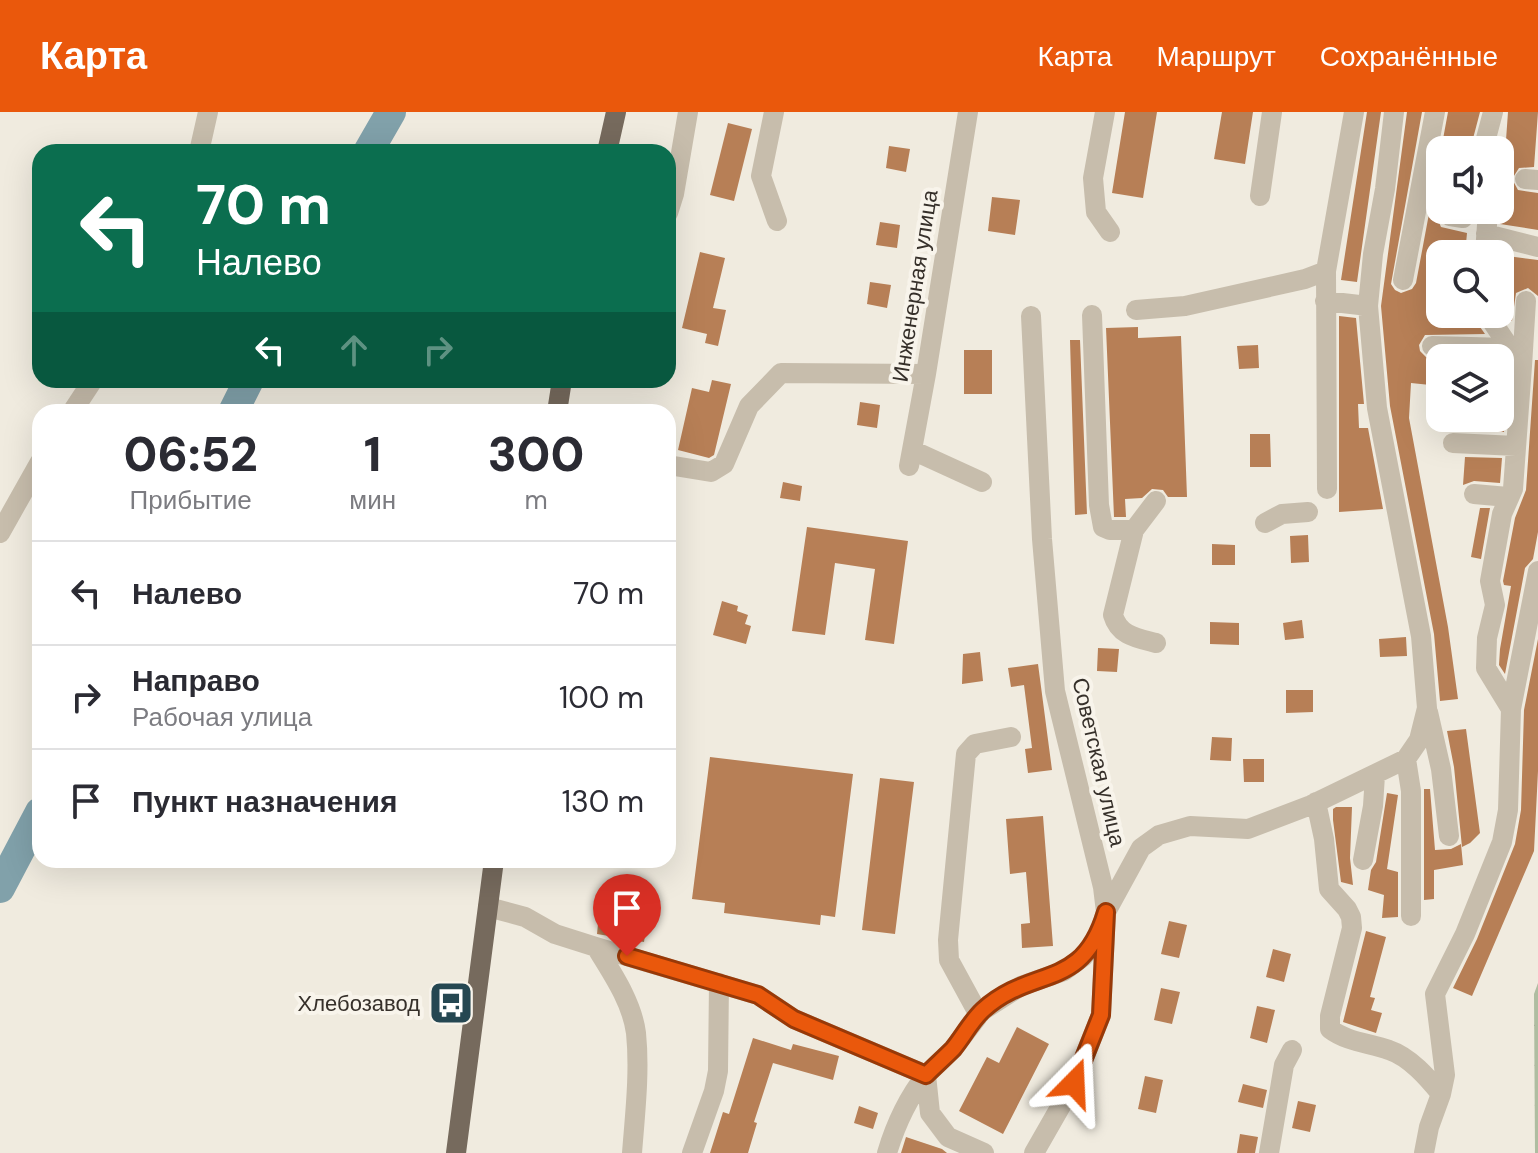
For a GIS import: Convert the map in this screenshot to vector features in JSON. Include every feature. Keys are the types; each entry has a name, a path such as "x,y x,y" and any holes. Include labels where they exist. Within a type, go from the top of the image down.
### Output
{"main road":[{"path":"609,144 616,112"},
{"path":"456,1153 493,868"}],"street":[{"path":"201,144 208,112"},
{"path":"676,182 688,112"},
{"path":"774,112 761,176 777,221"},
{"name":"Инженерная улица","path":"968,112 910,458 982,482"},
{"path":"1105,112 1093,178 1096,212 1110,232"},
{"path":"1260,196 1272,112"},
{"path":"1327,489 1326,271 1354,112"},
{"path":"1394,112 1368,306 1377,408 1421,636 1427,708 1441,769 1449,836"},
{"path":"1403,280 1435,112"},
{"path":"1487,136 1494,112"},
{"path":"1493,136 1494,112"},
{"path":"1514,246 1538,247"},
{"path":"1136,310 1185,306 1305,279 1326,271"},
{"path":"1325,301 1368,306"},
{"path":"1514,388 1522,366 1526,301"},
{"path":"1092,315 1099,505 1103,527 1134,530"},
{"name":"Советская улица","path":"1031,316 1042,539 1055,691 1103,887 1106,912 1101,1015 1074,1083 1034,1153"},
{"path":"1514,355 1522,366"},
{"path":"676,466 711,472 724,464 749,406 781,373 926,374"},
{"path":"1511,709 1486,668 1487,638 1495,605 1490,581 1502,514 1513,489 1514,430"},
{"path":"1453,443 1516,446"},
{"path":"0,533 32,476"},
{"path":"1474,494 1508,497"},
{"path":"1156,501 1134,530 1113,615 1116,625 1125,634 1156,643"},
{"path":"1265,523 1282,514 1308,512"},
{"path":"1424,1153 1445,1075 1435,994 1465,934 1502,842 1508,810 1511,709 1538,571"},
{"path":"887,1153 894,1127 909,1096 953,1049 979,1015 1021,986 1064,971 1083,957 1098,938 1106,912 1141,848 1159,835 1190,826 1248,829 1375,775 1406,759 1419,740 1427,708"},
{"path":"979,1015 949,960 948,940 966,754 975,744 1011,737"},
{"path":"1406,759 1411,791 1411,916"},
{"path":"1363,860 1375,775"},
{"path":"1316,802 1324,839 1329,889 1347,909 1352,928 1330,1016 1330,1029 1339,1036 1393,1051 1426,1076 1441,1094"},
{"path":"488,907 525,917 555,934 758,995 794,1019 926,1075"},
{"path":"596,947 621,988 636,1031 636,1107 632,1153"},
{"path":"692,1153 718,1071 719,983"},
{"path":"1269,1153 1284,1065 1292,1050"},
{"path":"926,1075 930,1113 948,1137 984,1153"}],"green space":[{"path":"1538,983 1538,1153 1535,1153 1534,994"}],"building":[{"path":"1125,112 1157,112 1143,198 1112,193"},
{"path":"1222,112 1253,112 1245,164 1214,159"},
{"path":"1367,112 1381,112 1357,282 1341,280"},
{"path":"1407,112 1422,112 1391,284 1401,293 1412,289 1416,283 1427,224 1440,224 1441,227 1467,233 1466,240 1426,240 1426,328 1481,328 1485,334 1425,335 1419,345 1426,357 1426,385 1411,383 1409,418 1448,627 1458,699 1440,701 1434,634 1390,406 1381,306"},
{"path":"1448,112 1480,112 1474,136 1444,136"},
{"path":"1508,112 1538,112 1534,167 1519,168 1514,176 1514,136 1506,136"},
{"path":"728,123 752,129 734,201 710,195"},
{"path":"889,146 910,149 906,172 886,168"},
{"path":"1514,183 1518,190 1538,193 1538,230 1500,224 1514,224"},
{"path":"992,197 1020,200 1015,235 988,231"},
{"path":"880,222 900,225 897,248 876,245"},
{"path":"700,252 725,258 713,308 726,310 718,346 705,343 707,334 682,328"},
{"path":"1514,257 1538,260 1538,296 1528,288 1516,293 1514,307"},
{"path":"870,282 891,285 887,308 867,304"},
{"path":"1339,316 1356,318 1364,404 1358,404 1359,428 1368,428 1383,509 1339,512"},
{"path":"1138,327 1138,338 1181,336 1187,497 1168,497 1163,490 1152,489 1142,498 1125,499 1126,517 1114,517 1106,328"},
{"path":"1070,340 1080,340 1087,514 1075,515"},
{"path":"1258,345 1259,368 1239,369 1237,346"},
{"path":"964,350 992,350 992,394 964,394"},
{"path":"1535,360 1538,360 1538,532 1533,559 1525,568 1505,674 1499,665 1500,649 1511,586 1504,585 1503,581 1515,518 1526,490"},
{"path":"712,380 731,384 714,455 709,458 678,450 692,388 709,392"},
{"path":"860,402 880,405 877,428 857,425"},
{"path":"1250,434 1270,434 1271,467 1250,467"},
{"path":"1465,457 1502,458 1500,483 1474,481 1463,485"},
{"path":"783,482 802,486 800,501 780,498"},
{"path":"1480,508 1490,508 1481,559 1471,557"},
{"path":"807,527 908,541 894,644 865,640 875,569 835,563 825,635 792,631"},
{"path":"1308,535 1309,562 1291,563 1290,536"},
{"path":"1212,544 1235,545 1235,565 1212,565"},
{"path":"722,601 738,606 737,611 748,615 745,624 751,626 746,644 713,635"},
{"path":"1302,620 1304,638 1285,640 1283,623"},
{"path":"1210,622 1239,623 1239,645 1210,644"},
{"path":"1406,637 1407,656 1380,657 1379,639"},
{"path":"1538,639 1538,771 1534,851 1472,996 1453,988 1477,939 1515,844 1521,810 1524,710"},
{"path":"1098,648 1119,649 1117,672 1097,671"},
{"path":"980,652 983,681 962,684 963,654"},
{"path":"1038,664 1052,770 1028,773 1025,749 1032,748 1024,685 1011,687 1008,668"},
{"path":"1286,690 1313,690 1313,712 1286,713"},
{"path":"1466,729 1480,833 1462,847 1447,731"},
{"path":"1212,737 1232,738 1231,761 1210,760"},
{"path":"710,757 853,774 835,917 821,915 820,925 724,913 725,903 692,899"},
{"path":"1243,759 1264,759 1264,782 1244,782"},
{"path":"880,778 914,782 895,934 862,930"},
{"path":"1424,789 1430,789 1435,850 1451,849 1461,844 1463,865 1434,870 1434,899 1424,900"},
{"path":"1387,793 1398,795 1387,869 1398,872 1398,917 1382,918 1384,895 1368,890 1371,870 1376,862"},
{"path":"1352,807 1350,858 1353,885 1341,882 1333,820 1333,809"},
{"path":"1043,816 1053,946 1022,948 1021,924 1030,923 1026,872 1010,874 1006,819"},
{"path":"610,898 626,900 624,916 634,917 632,927 646,928 644,942 597,934 598,924 607,925"},
{"path":"1169,921 1187,925 1179,958 1161,954"},
{"path":"1366,931 1386,937 1370,997 1375,998 1371,1010 1382,1013 1376,1033 1343,1022"},
{"path":"1273,949 1291,954 1284,982 1266,977"},
{"path":"1161,988 1180,992 1172,1024 1154,1020"},
{"path":"1257,1006 1275,1010 1267,1043 1250,1038"},
{"path":"1017,1027 1049,1044 1003,1134 959,1111 987,1057 999,1063"},
{"path":"753,1038 791,1050 793,1044 839,1056 833,1080 773,1063 754,1122 757,1123 748,1153 710,1153 723,1112 729,1114"},
{"path":"1145,1076 1163,1080 1156,1113 1138,1109"},
{"path":"1243,1084 1267,1090 1263,1108 1238,1102"},
{"path":"1298,1101 1316,1105 1310,1132 1292,1128"},
{"path":"859,1106 878,1113 873,1129 854,1123"},
{"path":"1240,1134 1258,1137 1255,1153 1237,1153"},
{"path":"906,1137 942,1149 947,1153 901,1153"}],"waterway":[{"path":"373,144 391,112"},
{"path":"237,404 245,388"},
{"path":"0,888 32,827"}],"place":[{"name":"Хлебозавод","path":"451,1003"}],"route":[{"path":"627,956 758,995 794,1019 926,1075 953,1049 982,1011 1021,986 1064,971 1083,957 1098,938 1106,912 1101,1015 1074,1083"}]}
